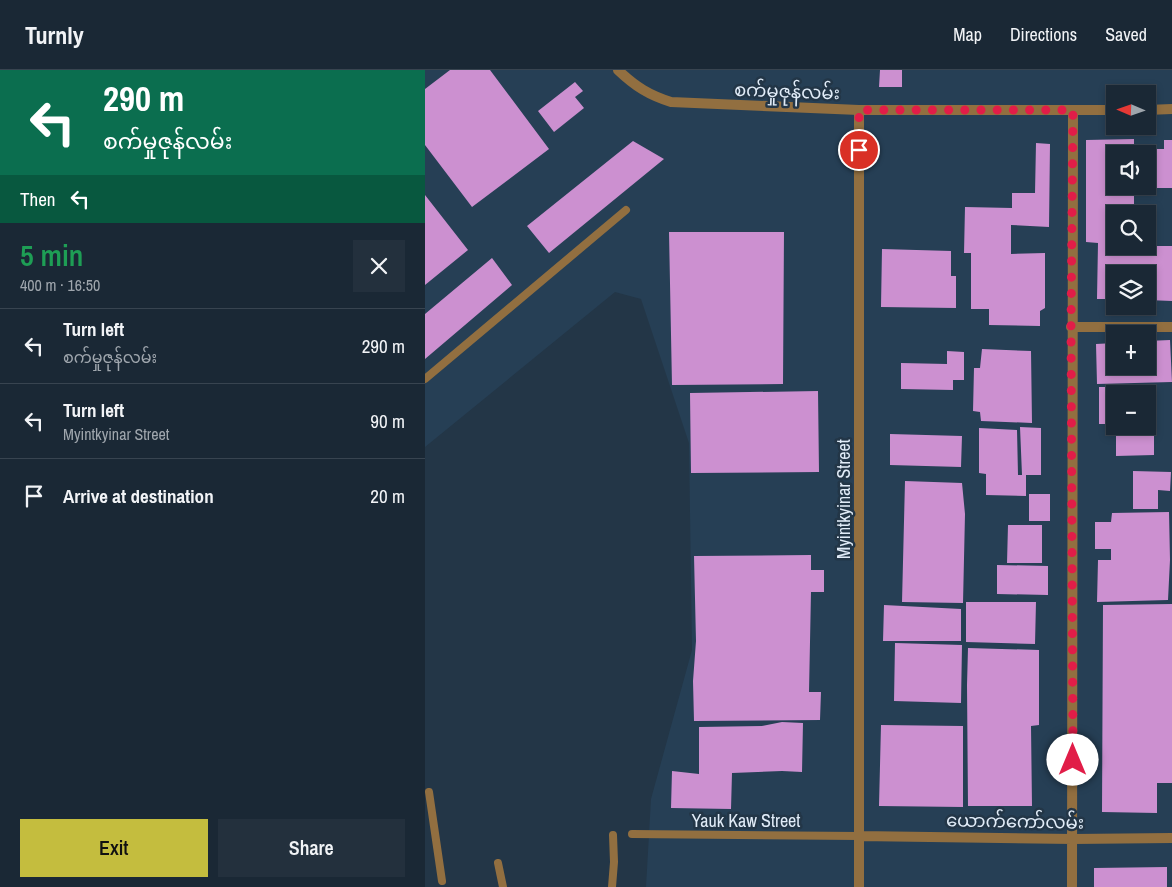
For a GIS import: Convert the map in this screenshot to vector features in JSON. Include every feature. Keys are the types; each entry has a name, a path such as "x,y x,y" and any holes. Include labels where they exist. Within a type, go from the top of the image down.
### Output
{"street":[{"name":"စက်မှုဇုန်လမ်း","path":"618,70 651,95 671,102 859,110 1106,110"},
{"name":"Myintkyinar Street","path":"859,110 859,887"},
{"path":"1072,887 1071,327 1073,110"},
{"path":"1156,110 1172,110"},
{"path":"1071,327 1172,327"},
{"name":"ယောက်ကော်လမ်း","path":"859,836 1073,839 1172,838"}],"lane":[{"path":"425,380 626,210"},
{"path":"429,792 442,881"},
{"name":"Yauk Kaw Street","path":"632,834 859,836"},
{"path":"612,887 614,862 613,835"},
{"path":"497,863 503,887"}],"shaded area":[{"path":"425,70 1172,70 1172,887 646,887 651,799 692,650 689,443 641,299 615,292 425,447"}],"building":[{"path":"450,70 490,70 549,149 472,207 425,145 425,89"},
{"path":"880,70 902,70 902,87 879,87"},
{"path":"575,82 583,91 575,97 584,108 554,132 538,111"},
{"path":"1134,139 1134,145 1106,145 1106,195 1134,195 1134,205 1106,205 1106,255 1156,255 1156,246 1172,246 1172,301 1156,300 1156,265 1106,265 1106,299 1097,299 1098,243 1086,242 1086,140"},
{"path":"1164,140 1172,140 1172,188 1156,188 1156,149 1164,149"},
{"path":"633,141 664,159 549,253 527,226"},
{"path":"1036,143 1050,144 1049,227 1011,225 1011,254 1045,253 1045,308 1040,311 1040,326 989,325 989,309 971,309 971,253 964,253 965,207 1012,208 1012,193 1035,193"},
{"path":"425,195 468,250 425,285"},
{"path":"669,232 784,232 783,384 672,385"},
{"path":"882,249 951,251 951,276 956,276 956,308 881,307"},
{"path":"492,258 512,285 425,359 425,314"},
{"path":"1170,340 1172,382 1097,384 1096,344 1106,343 1106,375 1156,375 1156,341"},
{"path":"982,349 1031,351 1032,423 981,421 980,412 973,411 974,368 980,368"},
{"path":"947,351 964,352 964,380 953,380 953,390 901,389 901,363 947,364"},
{"path":"1099,387 1106,387 1106,424 1099,424"},
{"path":"818,391 819,472 691,473 690,393"},
{"path":"1020,427 1041,428 1041,475 1026,475 1026,496 986,495 986,474 979,473 979,428 1017,430 1018,475 1022,475"},
{"path":"890,434 962,436 961,467 890,465"},
{"path":"1116,435 1154,435 1154,455 1116,456"},
{"path":"1133,471 1171,472 1170,491 1158,490 1158,509 1133,509"},
{"path":"905,481 962,483 965,514 963,603 902,602"},
{"path":"1029,494 1050,494 1050,521 1029,521"},
{"path":"1169,512 1170,560 1168,600 1097,602 1098,560 1111,560 1111,549 1095,549 1095,522 1111,522 1112,513"},
{"path":"1008,525 1042,525 1042,563 1007,563"},
{"path":"811,555 811,570 824,570 824,592 811,592 809,692 821,692 820,720 694,721 693,681 696,641 694,556"},
{"path":"997,565 1048,566 1048,595 997,594"},
{"path":"966,602 1036,602 1035,644 966,642"},
{"path":"1172,604 1172,783 1157,783 1157,813 1102,812 1103,605"},
{"path":"884,605 961,609 961,641 883,641"},
{"path":"895,643 962,645 961,703 894,701"},
{"path":"968,648 1039,650 1039,725 1031,726 1032,806 968,806"},
{"path":"782,722 803,723 802,772 732,773 731,809 671,808 672,771 699,774 699,727 762,726"},
{"path":"881,725 963,726 963,807 879,806"},
{"path":"1167,867 1167,887 1094,887 1094,868"}],"route":[{"path":"859,150 859,110 1073,110 1071,327 1073,760"}]}
